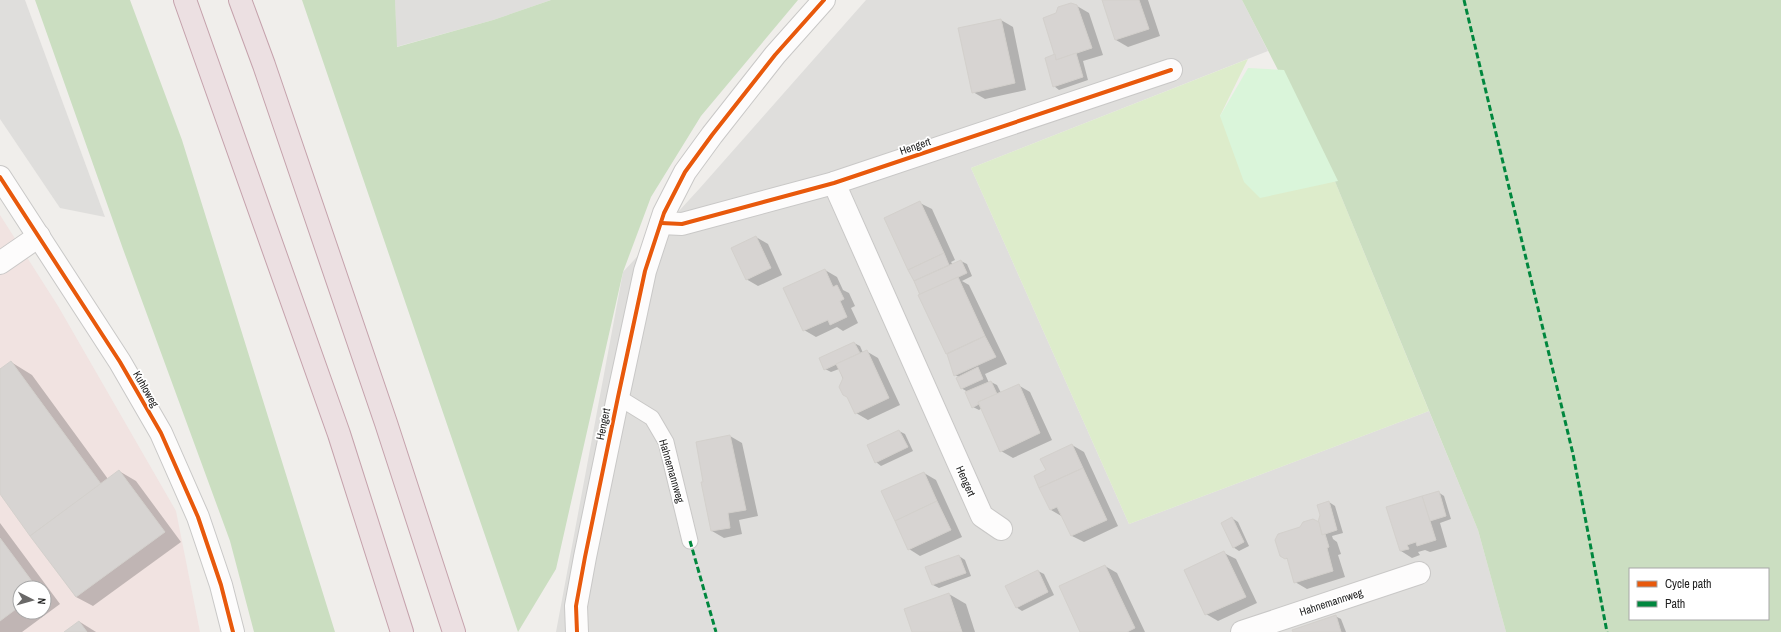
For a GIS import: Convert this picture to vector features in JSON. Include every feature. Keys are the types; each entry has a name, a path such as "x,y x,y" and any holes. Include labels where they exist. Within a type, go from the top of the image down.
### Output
{"highway":[{"path":"185,0 339,434 402,632"},
{"path":"240,0 272,87 454,632"}],"street":[{"name":"Hengert","path":"577,632 578,599 618,397 645,271 661,223 685,172 712,135 776,55 824,0"},
{"name":"Hengert","path":"661,223 682,224 834,183 1171,70"},
{"name":"Kuhloweg","path":"0,177 120,362 161,433 198,517 221,585 233,632"},
{"name":"Hengert","path":"834,183 982,516 1001,529"},
{"path":"0,264 39,236"},
{"name":"Hahnemannweg","path":"1242,632 1419,573"}],"lane":[{"name":"Hahnemannweg","path":"618,397 652,418 666,442 690,542"}],"shaded area":[{"path":"0,0 25,0 105,217 60,208 0,119"},
{"path":"395,0 551,0 493,20 396,47"},
{"path":"866,0 1242,0 1268,51 971,168 1129,524 1429,411 1478,530 1506,632 556,632 623,272 700,188"},
{"path":"0,215 58,306 176,511 200,632 0,632"}],"green space":[{"path":"35,0 130,0 182,140 335,632 254,632 230,541 123,249"},
{"path":"302,0 395,0 397,47 493,20 551,0 798,0 701,116 651,197 623,272 556,569 518,632"},
{"path":"1242,0 1781,0 1781,632 1506,632 1478,530 1334,179"},
{"path":"1248,59 1220,116 1334,179 1429,411 1129,524 971,168"},
{"path":"1248,68 1284,70 1338,181 1260,198 1244,182 1220,116"}],"building":[{"path":"1102,0 1139,0 1149,29 1115,40"},
{"path":"1071,3 1077,5 1092,48 1056,60 1043,18 1056,13 1058,7"},
{"path":"1001,19 1015,83 972,93 958,28"},
{"path":"1076,53 1083,77 1053,87 1045,58 1055,54 1056,60"},
{"path":"920,201 944,253 908,270 884,218"},
{"path":"756,236 771,268 746,280 731,248"},
{"path":"944,253 949,265 914,281 908,270"},
{"path":"961,260 967,273 920,295 914,281"},
{"path":"825,269 833,287 837,285 844,299 840,301 847,317 830,325 828,320 803,331 783,288"},
{"path":"958,277 985,336 946,354 918,295"},
{"path":"985,336 996,357 954,376 947,354"},
{"path":"854,342 860,353 824,370 819,358"},
{"path":"867,350 889,398 855,414 847,397 843,395 839,387 843,378 836,364"},
{"path":"11,361 101,484 30,536 0,494 0,369"},
{"path":"978,367 983,379 961,389 956,378"},
{"path":"991,381 997,394 978,402 979,404 972,408 965,392"},
{"path":"1019,384 1040,433 1000,452 978,402"},
{"path":"899,430 908,447 875,463 867,445"},
{"path":"730,435 746,510 728,513 730,528 711,531 701,482 703,482 696,442"},
{"path":"1072,444 1083,468 1039,488 1034,476 1046,470 1040,459"},
{"path":"1083,468 1107,520 1071,536 1057,507 1050,510 1039,488"},
{"path":"119,470 165,532 76,597 30,536"},
{"path":"924,472 937,501 895,521 881,491"},
{"path":"1439,491 1446,516 1430,521 1422,496"},
{"path":"1422,496 1436,540 1417,546 1416,542 1407,545 1409,549 1400,551 1386,507"},
{"path":"937,501 951,530 908,550 895,521"},
{"path":"1329,501 1337,530 1322,535 1318,522 1320,515 1317,505"},
{"path":"1232,517 1244,542 1233,548 1221,523"},
{"path":"1313,519 1319,522 1322,535 1325,534 1333,571 1294,583 1287,558 1285,559 1280,556 1275,540 1278,534 1300,527 1303,522"},
{"path":"0,538 31,580 12,580 12,612 0,621"},
{"path":"1224,551 1246,597 1205,615 1184,570"},
{"path":"959,555 966,573 932,585 925,567"},
{"path":"1105,565 1135,628 1127,632 1080,632 1059,586"},
{"path":"1038,570 1048,592 1016,608 1005,586"},
{"path":"949,593 962,632 912,632 904,609"},
{"path":"1336,615 1341,632 1293,632 1292,630"},
{"path":"79,621 87,632 64,632"}],"marked path":[{"path":"1464,0 1573,454 1607,632"},
{"path":"690,541 716,632"}],"cycle path":[{"path":"577,632 576,606 618,397 645,271 664,213 685,172 712,135 775,55 824,0"},
{"path":"661,223 682,224 834,183 1171,70"},
{"path":"0,177 120,362 161,433 198,517 221,585 233,632"}]}
